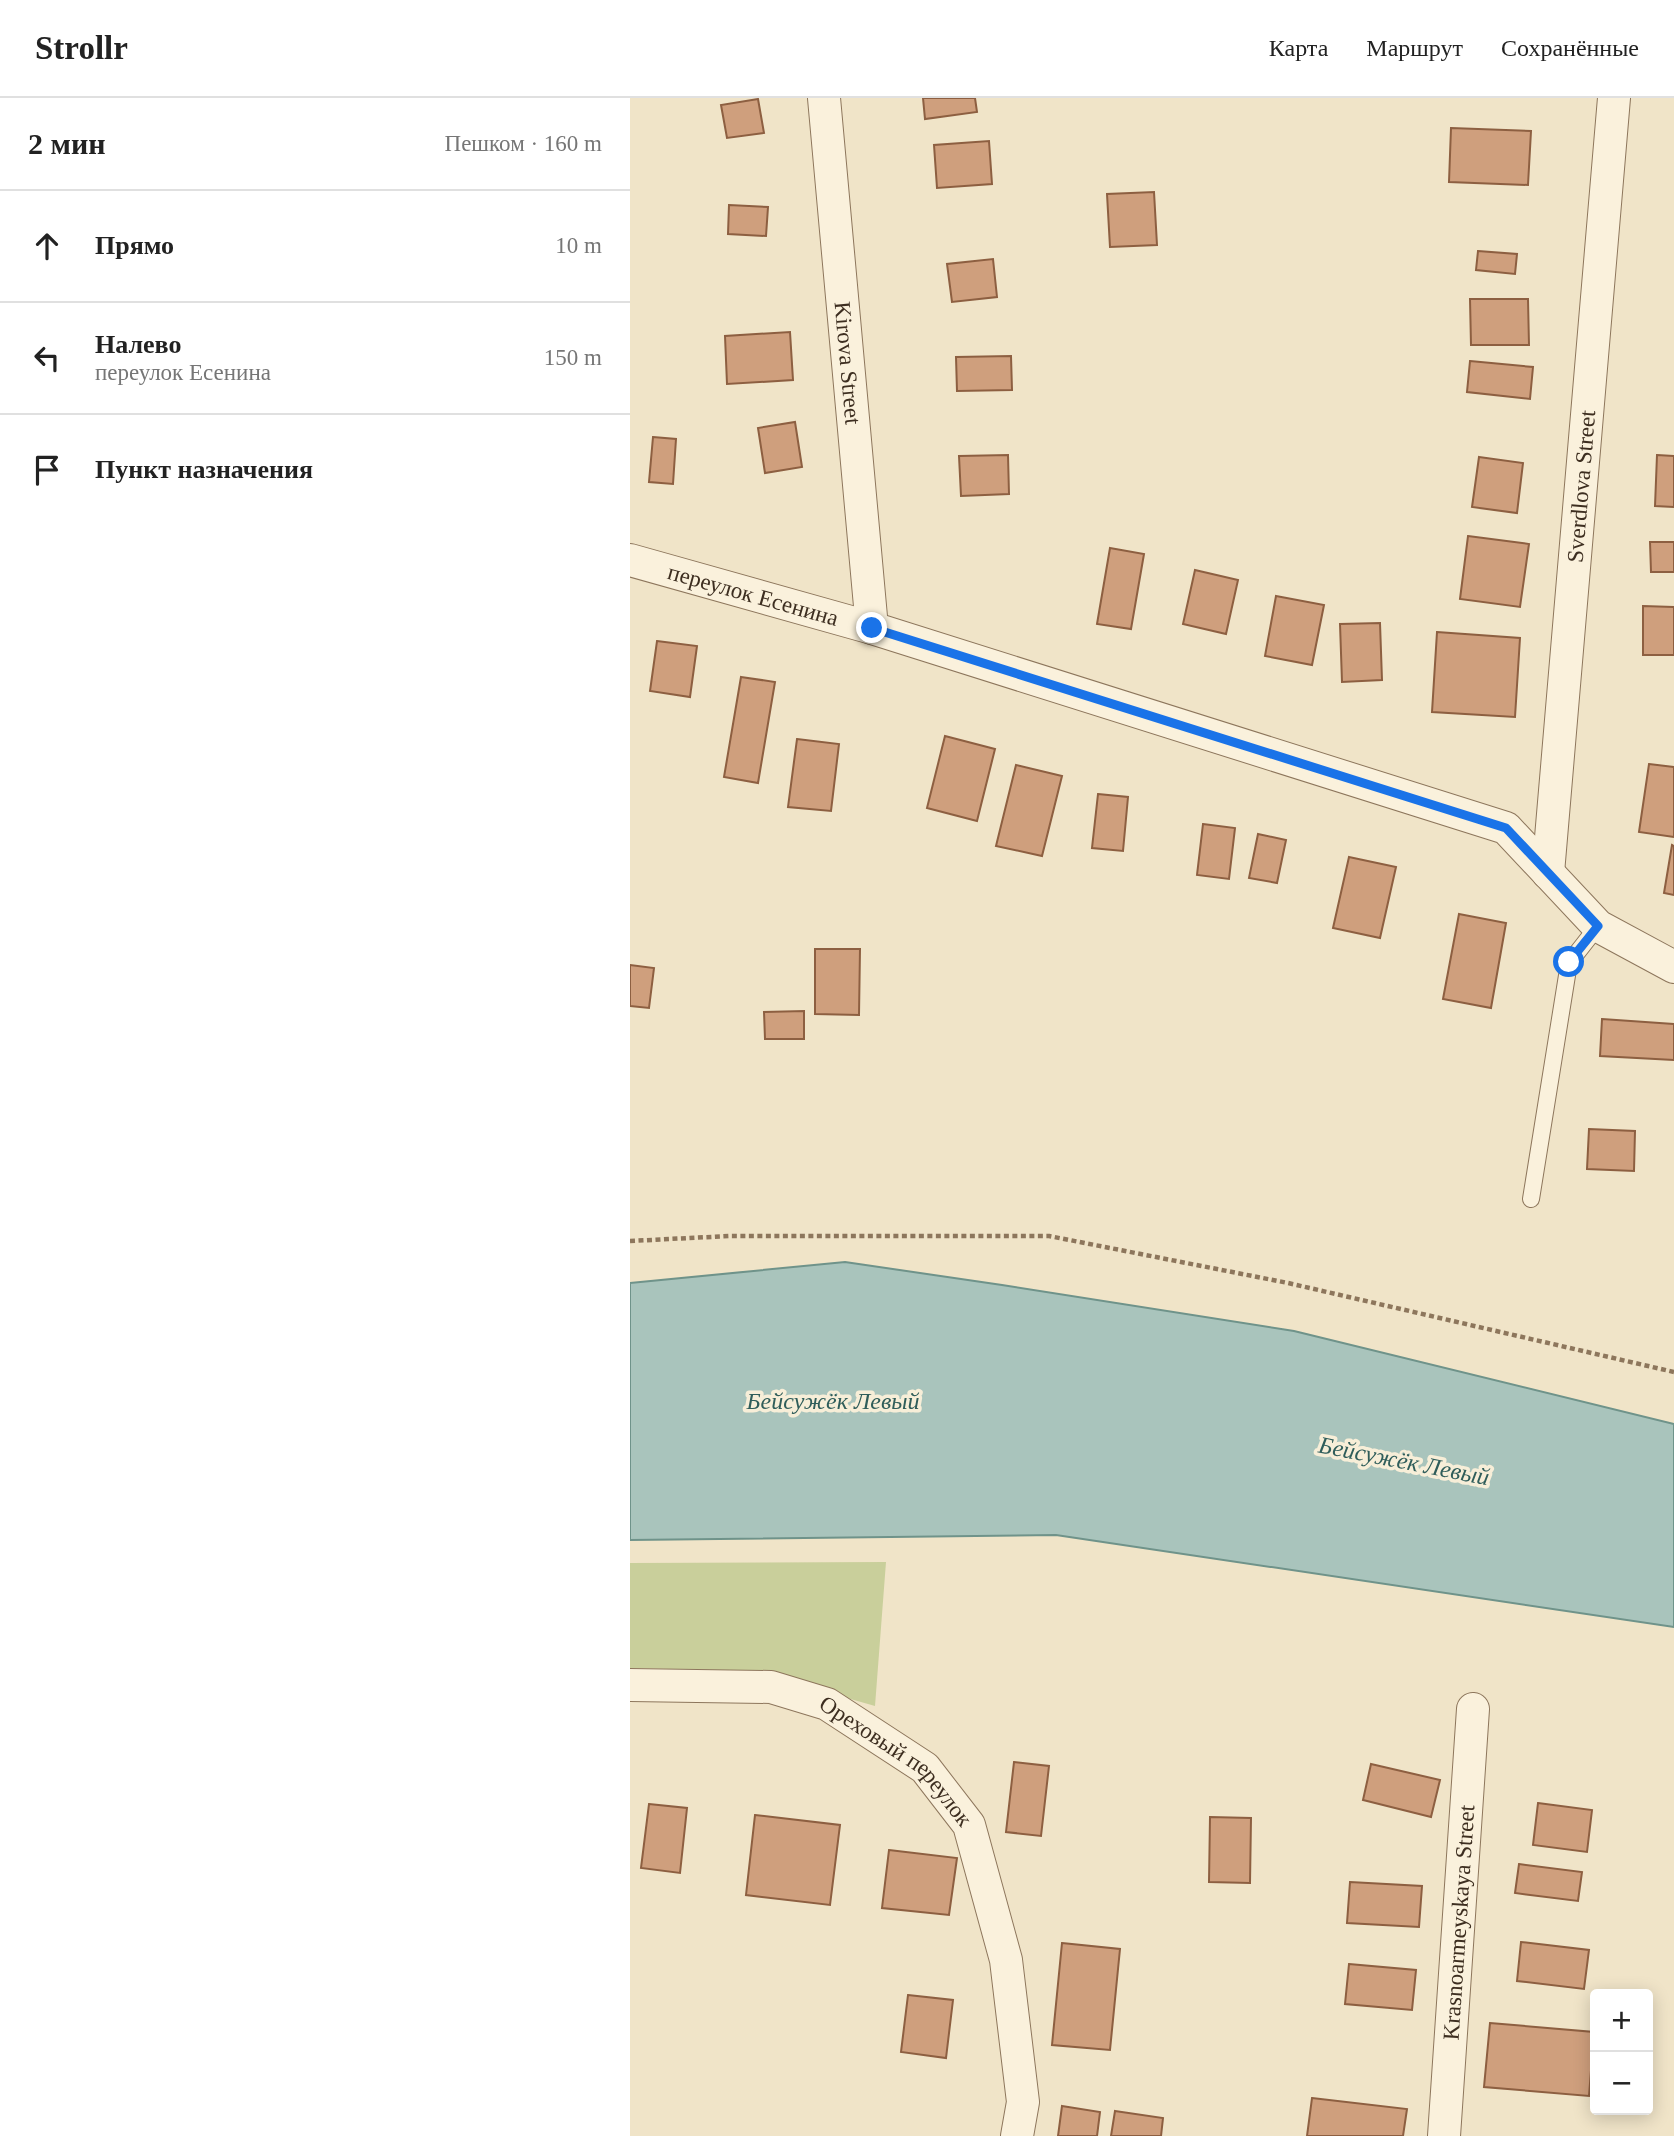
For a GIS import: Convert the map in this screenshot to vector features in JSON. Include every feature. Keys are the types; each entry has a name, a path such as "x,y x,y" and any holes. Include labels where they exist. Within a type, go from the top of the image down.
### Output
{"street":[{"name":"Kirova Street","path":"824,98 872,628"},
{"name":"Sverdlova Street","path":"1548,873 1614,98"},
{"name":"переулок Есенина","path":"630,560 872,628 1506,828 1598,926 1674,967"},
{"name":"Ореховый переулок","path":"630,1685 771,1688 782,1691 827,1704 925,1768 969,1825 1006,1960 1023,2102 1017,2136"},
{"name":"Krasnoarmeyskaya Street","path":"1444,2136 1473,1709"}],"lane":[{"path":"1531,1199 1569,962 1598,926"}],"path":[{"path":"630,1241 729,1236 1049,1236 1288,1283 1674,1372"}],"green space":[{"path":"886,1562 875,1706 752,1671 630,1668 630,1563"}],"water":[{"name":"Бейсужёк Левый","path":"845,1262 1294,1331 1674,1424 1674,1627 1056,1535 630,1540 630,1283"}],"building":[{"path":"923,98 975,98 977,112 925,119"},
{"path":"758,99 764,133 727,138 721,105"},
{"path":"1451,128 1531,131 1528,185 1449,182"},
{"path":"989,141 992,184 937,188 934,145"},
{"path":"1154,192 1157,245 1110,247 1107,194"},
{"path":"729,205 768,207 766,236 728,234"},
{"path":"1478,251 1517,254 1515,274 1476,270"},
{"path":"993,259 997,297 952,302 947,264"},
{"path":"1470,299 1528,299 1529,345 1471,345"},
{"path":"790,332 793,380 727,384 725,336"},
{"path":"1011,356 1012,390 957,391 956,357"},
{"path":"1470,361 1533,367 1530,399 1467,392"},
{"path":"795,422 802,467 765,473 758,428"},
{"path":"653,437 676,439 673,484 649,482"},
{"path":"1008,455 1009,494 961,496 959,456"},
{"path":"1657,455 1674,456 1674,507 1655,506"},
{"path":"1479,457 1523,463 1517,513 1472,507"},
{"path":"1468,536 1529,544 1520,607 1460,599"},
{"path":"1650,542 1674,542 1674,572 1651,572"},
{"path":"1110,548 1144,554 1131,629 1097,624"},
{"path":"1195,570 1238,580 1226,634 1183,624"},
{"path":"1276,596 1324,605 1312,665 1265,656"},
{"path":"1643,606 1674,607 1674,655 1643,655"},
{"path":"1380,623 1382,680 1342,682 1340,624"},
{"path":"1437,632 1520,638 1515,717 1432,712"},
{"path":"657,641 697,646 690,697 650,691"},
{"path":"741,677 775,682 758,783 724,777"},
{"path":"945,736 995,749 977,821 927,808"},
{"path":"797,739 839,744 831,811 788,807"},
{"path":"1649,764 1674,767 1674,837 1639,832"},
{"path":"1016,765 1062,776 1042,856 996,846"},
{"path":"1098,794 1128,797 1123,851 1092,848"},
{"path":"1203,824 1235,828 1229,879 1197,875"},
{"path":"1258,834 1286,840 1277,883 1249,878"},
{"path":"1672,845 1674,846 1674,895 1664,893"},
{"path":"1349,857 1396,867 1380,938 1333,928"},
{"path":"1459,914 1506,923 1491,1008 1443,999"},
{"path":"815,949 860,949 859,1015 815,1014"},
{"path":"630,965 654,968 649,1008 630,1006"},
{"path":"804,1011 804,1039 765,1039 764,1012"},
{"path":"1602,1019 1674,1024 1674,1060 1600,1056"},
{"path":"1589,1129 1635,1131 1634,1171 1587,1169"},
{"path":"1014,1762 1049,1766 1041,1836 1006,1832"},
{"path":"1371,1764 1440,1780 1431,1817 1363,1800"},
{"path":"1538,1803 1592,1810 1587,1852 1533,1845"},
{"path":"649,1804 687,1808 680,1873 641,1868"},
{"path":"755,1815 840,1825 830,1905 746,1895"},
{"path":"1210,1817 1251,1818 1250,1883 1209,1882"},
{"path":"889,1850 957,1858 949,1915 882,1908"},
{"path":"1519,1864 1582,1872 1578,1901 1515,1893"},
{"path":"1350,1882 1422,1886 1419,1927 1347,1923"},
{"path":"1521,1942 1589,1950 1584,1989 1517,1981"},
{"path":"1062,1943 1120,1949 1110,2050 1052,2045"},
{"path":"1349,1964 1416,1970 1412,2010 1345,2004"},
{"path":"908,1995 953,2000 946,2058 901,2052"},
{"path":"1490,2023 1590,2032 1589,2096 1484,2087"},
{"path":"1312,2098 1407,2109 1403,2136 1307,2136"},
{"path":"1062,2106 1100,2112 1097,2136 1058,2136"},
{"path":"1115,2111 1163,2118 1161,2136 1111,2136"}],"route":[{"path":"872,628 1506,828 1598,926 1569,962"}]}
